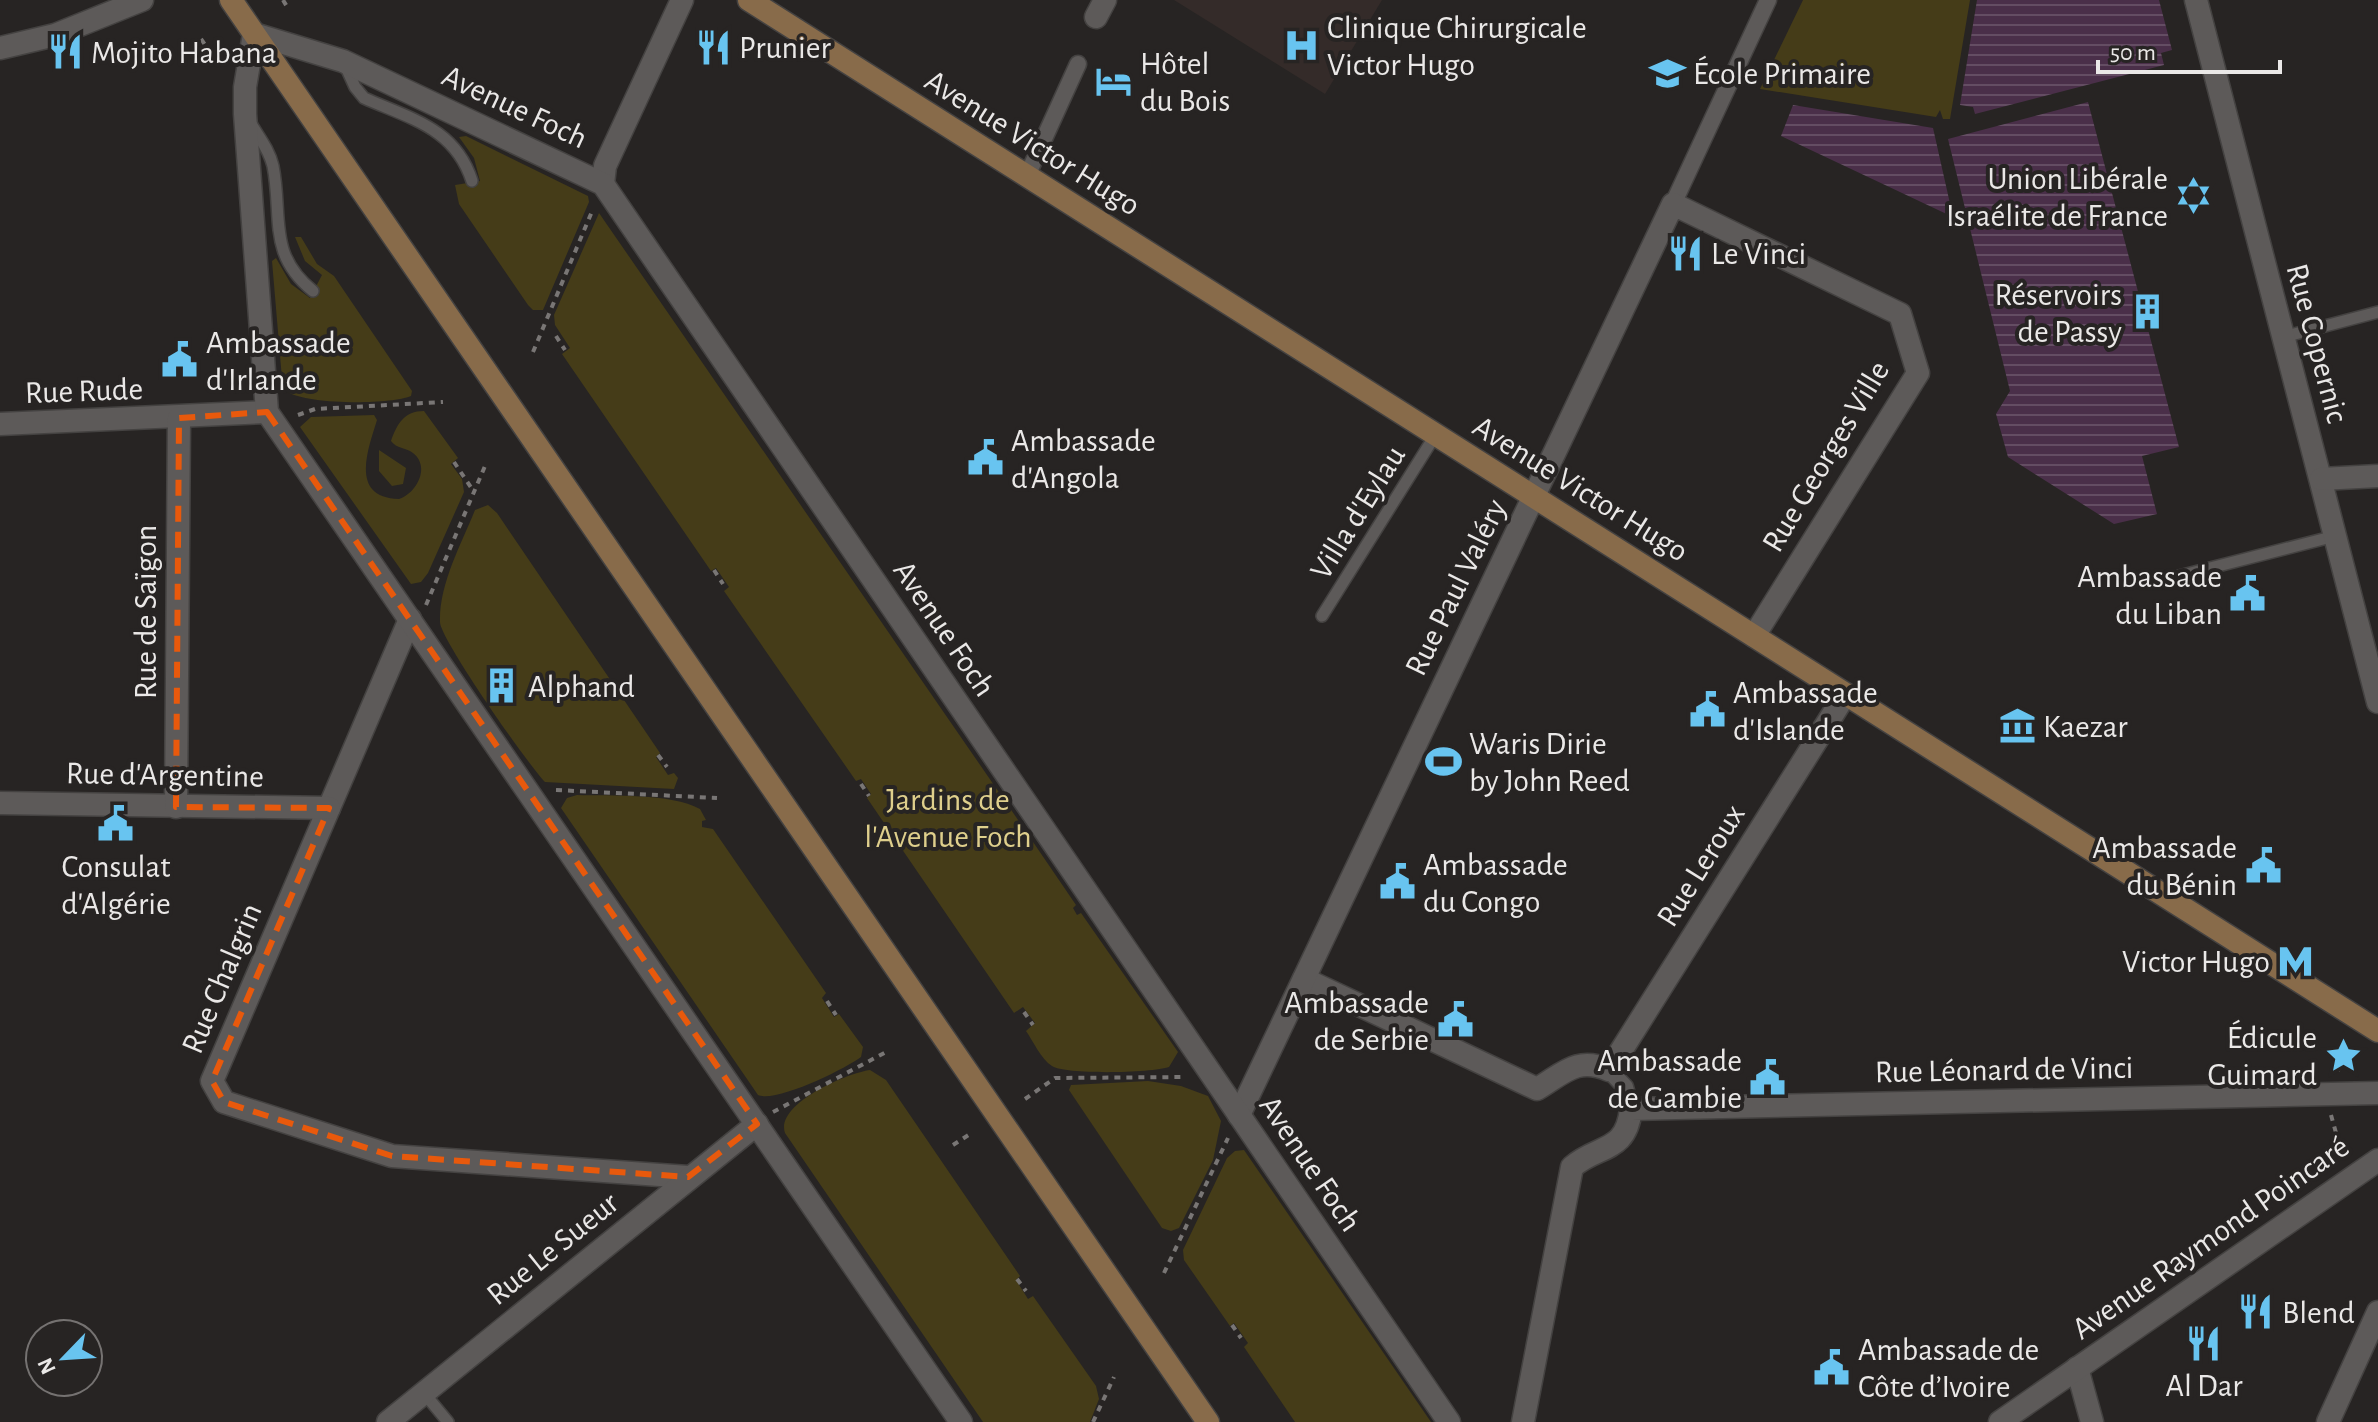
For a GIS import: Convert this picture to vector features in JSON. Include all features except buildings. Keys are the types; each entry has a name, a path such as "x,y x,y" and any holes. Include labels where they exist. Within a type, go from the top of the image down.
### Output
{"main road":[{"path":"231,0 1208,1422"},
{"name":"Avenue Victor Hugo","path":"749,0 2378,1031"}],"street":[{"path":"0,48 55,35 142,0"},
{"path":"603,184 605,166 682,0"},
{"name":"Rue Paul Valéry","path":"1239,1115 1768,0"},
{"name":"Rue Copernic","path":"2196,0 2378,702"},
{"path":"254,34 245,87 245,114 267,412 417,615 757,1124 961,1422"},
{"name":"Avenue Foch","path":"254,34 343,61 603,184 1449,1422"},
{"path":"1027,176 1078,64"},
{"name":"Rue Georges Ville","path":"1673,204 1900,314 1918,373 1754,636"},
{"name":"Rue Rude","path":"0,424 267,412"},
{"name":"Rue de Saïgon","path":"176,807 179,418"},
{"path":"2321,479 2378,476"},
{"name":"Rue Chalgrin","path":"417,615 329,808 212,1081 224,1102 392,1156 688,1177"},
{"name":"Rue Leroux","path":"1609,1070 1845,695"},
{"name":"Rue d'Argentine","path":"0,803 329,808"},
{"path":"1304,979 1537,1089 1573,1065 1597,1065 1609,1070 1625,1087 1631,1109 1626,1131 1618,1143 1606,1151 1585,1156 1572,1167 1523,1422"},
{"name":"Rue Léonard de Vinci","path":"1631,1109 2378,1093"},
{"name":"Rue Le Sueur","path":"388,1422 757,1124"},
{"name":"Avenue Raymond Poincaré","path":"2000,1422 2378,1160"},
{"path":"2328,1422 2378,1312"},
{"path":"2077,1368 2092,1422"}],"lane":[{"path":"343,61 364,98 451,141 466,163 472,181"},
{"path":"245,114 268,150 281,249 287,265 313,291"},
{"path":"2283,337 2378,312"},
{"name":"Villa d'Eylau","path":"1322,616 1436,434"},
{"path":"2175,577 2335,536"},
{"path":"424,1393 448,1422"}],"path":[{"path":"283,0 289,10"},
{"path":"201,39 215,59"},
{"path":"533,352 594,207"},
{"path":"556,336 565,350"},
{"path":"291,417 315,409 443,402"},
{"path":"454,462 474,492"},
{"path":"417,615 485,466"},
{"path":"714,570 723,584"},
{"path":"658,755 667,767"},
{"path":"861,784 869,796"},
{"path":"545,789 717,798"},
{"path":"827,1001 836,1015"},
{"path":"1024,1012 1033,1025"},
{"path":"757,1124 786,1102 888,1051"},
{"path":"2337,1075 2341,1057"},
{"path":"1025,1099 1055,1078 1213,1076"},
{"path":"2331,1113 2338,1140"},
{"path":"1164,1273 1239,1115"},
{"path":"953,1145 970,1134"},
{"path":"1017,1279 1026,1291"},
{"path":"1232,1325 1241,1338"},
{"path":"1093,1422 1114,1377"}],"highlighted area":[{"path":"267,412 757,1124 688,1177 392,1156 224,1102 212,1081 329,808 176,807 179,418"}],"shaded area":[{"name":"Clinique Chirurgicale Victor Hugo","path":"1174,0 1382,0 1325,94"},
{"path":"1977,0 2159,0 2172,50 2161,53 2164,65 1975,114 1973,107 1960,105"},
{"path":"2088,102 2179,447 2142,456 2157,514 2114,524 2008,457 1996,414 2010,391 1948,139"},
{"path":"1793,105 1933,128 1953,217 1781,136"}],"green space":[{"path":"1803,0 1970,0 1950,119 1943,119 1940,110 1936,117 1760,89"},
{"path":"466,136 588,196 589,202 543,310 533,310 528,305 459,204 455,185 480,181 474,158 459,137"},
{"name":"Jardins de l'Avenue Foch","path":"599,213 1076,905 1073,908 1077,915 1081,913 1178,1052 1169,1067 1128,1072 1074,1071 1052,1066 1044,1059 1026,1031 1035,1023 1023,1007 1014,1013 867,798 871,794 861,779 856,781 724,591 729,587 716,568 711,571 562,354 570,348 555,325 554,315"},
{"path":"295,237 301,237 317,264 334,276 412,391 411,396 385,401 348,402 311,399 286,391 282,379 272,261 276,258 291,284 310,298 322,275 305,261"},
{"path":"424,411 458,458 451,464 462,479 464,492 428,573 421,582 411,584 300,427 311,417 374,415 377,420 367,457 368,481 373,490 383,496 399,499 416,486 421,465 413,453 391,441 402,420 411,413"},
{"path":"379,450 406,468 403,484 392,486 379,471"},
{"path":"488,505 497,513 660,753 656,757 668,775 674,773 678,778 674,789 545,782 469,676 444,633 440,622 441,608 452,565 475,510"},
{"path":"577,795 657,798 700,809 706,820 702,821 702,827 713,829 826,993 822,998 834,1017 839,1014 863,1047 861,1057 794,1090 758,1095 561,808 567,798"},
{"path":"870,1070 886,1080 1020,1276 1016,1280 1028,1299 1033,1296 1096,1386 1099,1399 1090,1422 983,1422 785,1133 785,1122 801,1101 830,1084"},
{"path":"1148,1081 1181,1086 1208,1096 1221,1121 1213,1160 1179,1228 1171,1231 1162,1228 1069,1090 1071,1085"},
{"path":"1244,1150 1431,1422 1295,1422 1244,1347 1248,1343 1234,1323 1230,1326 1184,1260 1183,1250 1227,1158 1235,1151"}],"place":[{"name":"Clinique Chirurgicale Victor Hugo","path":"1301,45"},
{"name":"Prunier","path":"713,47"},
{"name":"Mojito Habana","path":"65,52"},
{"name":"École Primaire","path":"1667,73"},
{"name":"Hôtel du Bois","path":"1114,81"},
{"name":"Union Libérale Israélite de France","path":"2194,196"},
{"name":"Le Vinci","path":"1685,253"},
{"name":"Réservoirs de Passy","path":"2148,312"},
{"name":"Ambassade d'Irlande","path":"180,360"},
{"name":"Ambassade d'Angola","path":"985,458"},
{"name":"Ambassade du Liban","path":"2248,594"},
{"name":"Alphand","path":"502,686"},
{"name":"Ambassade d'Islande","path":"1707,710"},
{"name":"Kaezar","path":"2017,726"},
{"name":"Waris Dirie by John Reed","path":"1443,761"},
{"name":"Consulat d'Algérie","path":"116,824"},
{"name":"Ambassade du Bénin","path":"2263,865"},
{"name":"Ambassade du Congo","path":"1397,882"},
{"name":"Victor Hugo","path":"2296,961"},
{"name":"Ambassade de Serbie","path":"1455,1020"},
{"name":"Édicule Guimard","path":"2343,1055"},
{"name":"Ambassade de Gambie","path":"1768,1078"},
{"name":"Blend","path":"2256,1312"},
{"name":"Al Dar","path":"2204,1343"},
{"name":"Ambassade de Côte d’Ivoire","path":"1832,1367"}]}
